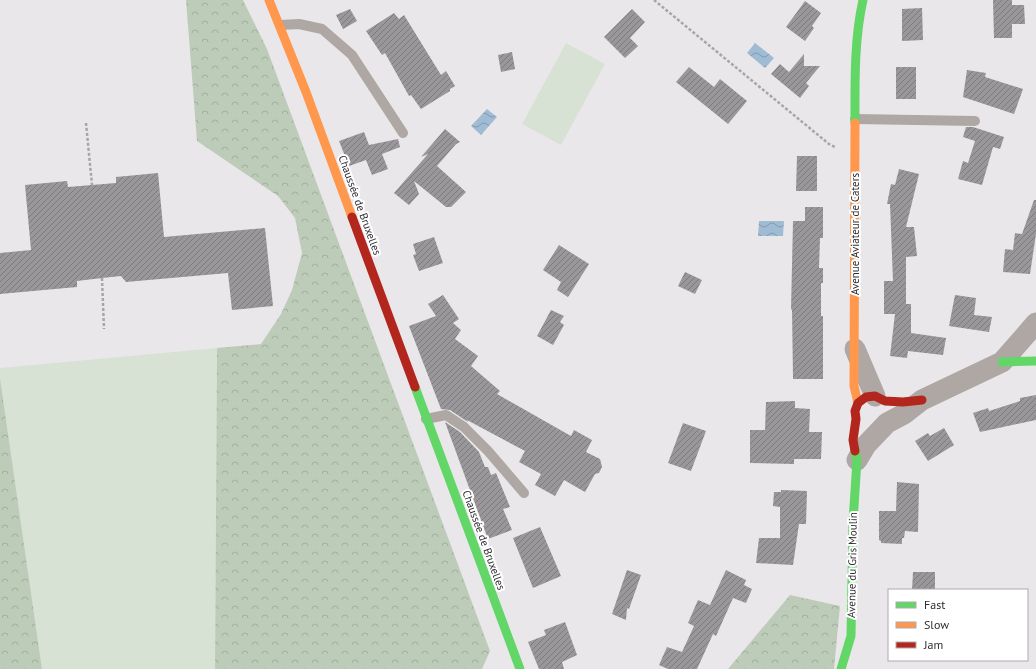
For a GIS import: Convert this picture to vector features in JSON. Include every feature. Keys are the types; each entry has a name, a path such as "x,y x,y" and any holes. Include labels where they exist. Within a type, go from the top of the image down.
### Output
{"main road":[{"name":"Chaussée de Bruxelles","path":"269,0 280,25 520,669"},
{"name":"Avenue Aviateur de Caters","path":"855,349 855,119 857,44 863,0"},
{"path":"1002,362 1036,361"},
{"name":"Avenue du Gris Moulin","path":"841,669 851,636 853,522 857,460 853,440 854,426 869,405 922,400"}],"street":[{"name":"Avenue du Gris Moulin","path":"857,460 866,445 884,425 904,414 922,400 1002,362 1036,323"},
{"name":"Avenue Aviateur de Caters","path":"855,349 869,405"},
{"path":"869,405 889,408 890,416 884,425 874,430 866,430 860,426 869,405"}],"lane":[{"path":"280,25 299,24 322,28 352,55 403,133"},
{"path":"855,119 975,121"},
{"path":"426,419 446,415 464,427 488,450 524,493"}],"path":[{"path":"654,0 829,144 855,158"},
{"path":"86,123 90,148 92,185"},
{"path":"102,278 104,329"}],"green space":[{"path":"186,0 243,0 267,49 490,651 482,669 215,669 217,348 261,344 281,314 292,290 302,253 295,218 278,196 197,141"},
{"path":"566,43 605,64 561,145 522,124"},
{"path":"217,348 215,669 42,669 0,378 0,368"},
{"path":"0,378 42,669 0,669"},
{"path":"790,595 840,606 834,669 728,669"}],"water":[{"path":"755,43 774,58 765,68 747,53"},
{"path":"487,109 497,117 481,135 471,126"},
{"path":"759,221 784,221 783,236 758,236"}],"building":[{"path":"993,0 1012,0 1012,5 1024,5 1025,24 1012,24 1012,38 994,38"},
{"path":"805,1 821,13 812,26 814,28 805,41 786,27"},
{"path":"922,8 923,40 902,41 902,9"},
{"path":"350,9 357,21 343,29 336,15"},
{"path":"632,9 645,22 630,38 638,46 625,58 604,37"},
{"path":"394,13 399,19 404,15 441,75 446,71 455,86 450,89 450,91 421,109 411,95 409,96 385,53 382,55 366,31"},
{"path":"512,52 515,69 501,72 498,55"},
{"path":"804,54 804,66 820,66 806,83 809,86 800,98 771,74 780,64 789,72"},
{"path":"689,67 714,87 720,79 747,101 728,124 676,82"},
{"path":"896,67 916,67 916,99 896,99"},
{"path":"967,70 986,73 985,77 1023,89 1014,114 963,97"},
{"path":"966,127 973,127 1004,137 1000,149 993,147 982,185 958,179 963,161 968,163 975,141 963,137"},
{"path":"445,129 460,142 456,144 437,166 466,192 451,207 446,207 414,181 419,194 409,205 394,193 428,154 421,157"},
{"path":"364,132 369,145 398,139 400,147 382,154 388,169 372,175 366,160 349,166 339,141"},
{"path":"797,156 817,156 817,191 796,191"},
{"path":"899,169 919,174 906,227 914,227 917,256 906,257 906,304 911,304 911,333 946,338 943,355 908,351 907,358 890,356 895,314 884,314 884,281 893,281 890,204 887,204 891,184 895,185"},
{"path":"158,173 164,237 265,228 273,306 232,310 228,273 126,282 121,276 77,281 77,287 0,294 0,253 31,250 25,185 67,181 68,187 116,183 116,177"},
{"path":"1034,200 1036,200 1036,234 1030,274 1003,272 1005,249 1013,250 1015,233 1022,234"},
{"path":"805,207 823,207 823,238 820,238 819,268 823,268 823,283 821,283 821,316 823,316 823,379 793,379 792,309 791,310 793,221 805,221"},
{"path":"434,237 443,263 419,271 413,255 416,254 413,244"},
{"path":"559,245 589,264 568,297 557,290 561,282 543,270"},
{"path":"685,272 702,280 695,294 678,286"},
{"path":"443,295 459,319 453,323 461,330 455,339 478,356 471,366 500,391 497,394 571,436 574,430 592,440 586,452 600,459 602,467 599,473 595,474 585,492 564,480 555,496 535,485 541,474 519,462 525,451 467,420 468,422 450,410 441,409 409,326 436,316 428,304"},
{"path":"955,295 976,298 974,315 992,317 989,332 949,326"},
{"path":"551,310 564,316 560,322 564,325 553,345 537,336"},
{"path":"1036,395 1036,420 980,432 973,413 988,408 989,411 1020,401 1020,398"},
{"path":"795,401 795,408 810,409 809,432 822,432 821,459 794,459 794,464 750,463 750,430 765,430 766,402"},
{"path":"445,422 460,432 479,452 485,467 488,467 491,475 496,473 510,507 503,509 512,530 488,539"},
{"path":"683,423 706,431 691,471 668,463"},
{"path":"944,428 954,445 928,461 915,441 928,433 930,436"},
{"path":"897,482 919,484 918,532 905,531 904,538 902,538 902,544 881,543 879,540 879,511 896,511"},
{"path":"781,490 807,491 806,524 799,524 793,565 756,563 759,538 780,538 780,507 773,506 774,492 781,492"},
{"path":"540,527 561,576 533,588 513,538"},
{"path":"627,570 641,575 629,609 627,608 626,620 612,614"},
{"path":"726,570 746,580 744,585 752,589 746,603 733,598 716,636 713,634 697,669 668,669 659,665 667,647 682,652 694,626 688,623 698,600 710,605"},
{"path":"913,572 935,572 935,589 912,589"},
{"path":"565,622 577,655 562,662 564,669 539,669 528,642 546,635 544,630"}],"traffic: fast":[{"path":"855,123 855,77 858,30 863,0"},
{"path":"1002,362 1036,361"},
{"path":"415,387 520,669"},
{"path":"841,669 851,636 853,522 857,460 855,451"}],"traffic: slow":[{"path":"269,0 306,92 352,217"},
{"path":"855,123 854,386 858,403"}],"traffic: jam":[{"path":"352,217 415,387"},
{"path":"855,451 853,440 856,419 855,411 858,403 866,397 875,396 885,401 903,402 922,400"}]}
